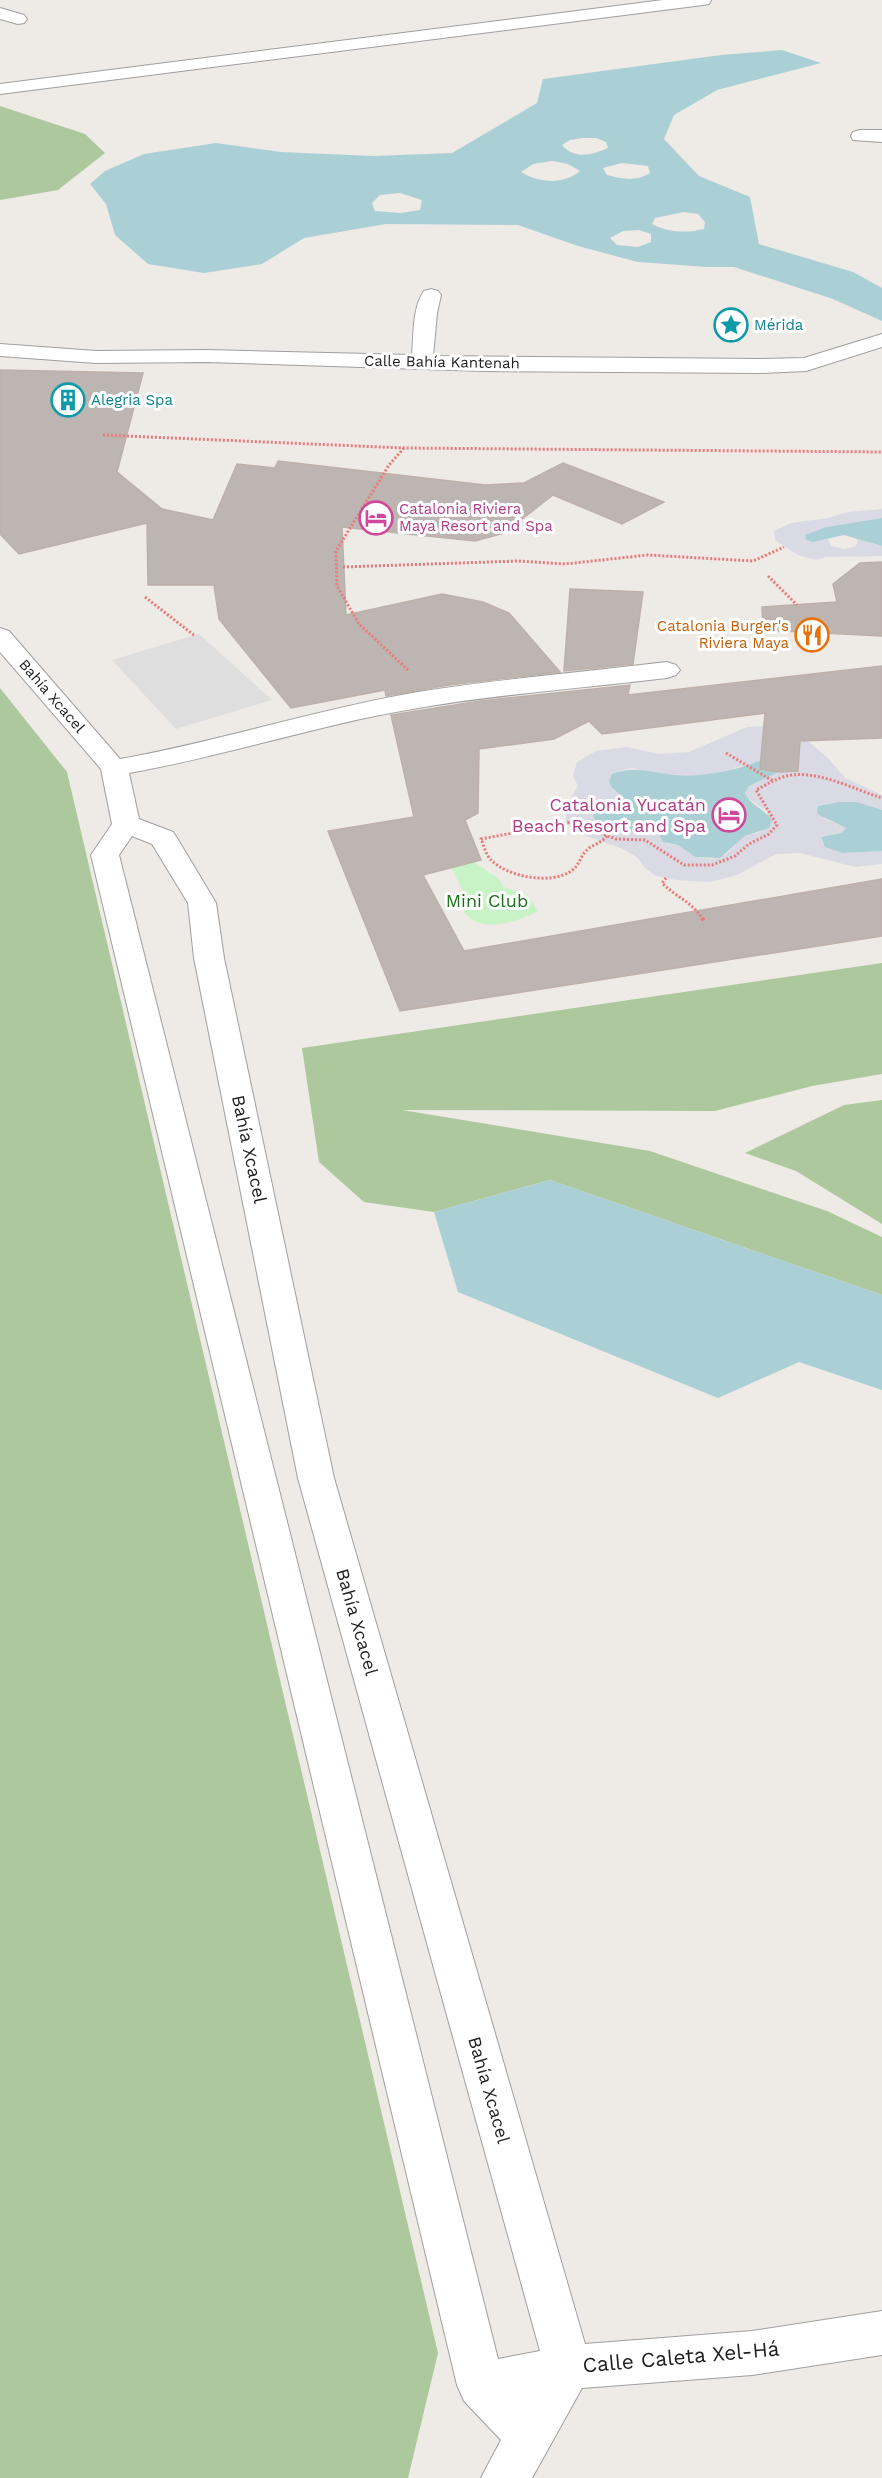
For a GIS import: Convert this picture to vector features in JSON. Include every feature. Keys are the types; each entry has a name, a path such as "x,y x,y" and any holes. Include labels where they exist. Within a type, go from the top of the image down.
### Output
{"street":[{"path":"0,89 703,0"},
{"path":"0,13 18,20"},
{"path":"860,136 882,136"},
{"path":"422,362 426,313 431,295"},
{"name":"Calle Bahía Kantenah","path":"0,350 96,357 207,356 422,362 760,366 806,364 882,340"},
{"name":"Bahía Xcacel","path":"0,636 114,768 126,824 164,838 202,903 209,958 316,1478 568,2367"},
{"path":"114,768 181,756 368,710 419,700 667,670"},
{"path":"126,824 105,855 481,2385 530,2436"},
{"name":"Calle Caleta Xel-Há","path":"481,2385 568,2367 753,2353 882,2333"},
{"path":"506,2478 568,2367"}],"path":[{"path":"103,435 404,448 882,452"},
{"path":"404,448 389,465 336,551 337,586 359,624 414,676 419,700"},
{"path":"343,567 518,561 565,564 648,555 753,561 784,547"},
{"path":"768,576 797,605"},
{"path":"145,597 195,636"},
{"path":"726,753 773,781"},
{"path":"607,836 602,843 585,851 580,863 567,874 537,877 501,869 490,860 481,839 577,821 616,839 645,840 684,865 712,865 735,856 749,843 769,834 777,825 774,813 758,797 756,790 773,781 795,775 816,777 882,798"},
{"path":"666,878 662,883 672,893 694,906 705,923"}],"green space":[{"path":"0,106 85,134 105,153 58,190 0,200"},
{"path":"0,688 67,772 438,2353 408,2478 0,2478"},
{"name":"Mini Club","path":"474,862 498,878 504,887 527,895 538,911 519,920 497,924 476,922 467,916 461,907 466,896 451,868"},
{"path":"882,963 882,1074 812,1086 715,1111 402,1110 650,1151 827,1211 882,1237 882,1295 550,1180 434,1212 364,1202 319,1162 302,1048"},
{"path":"882,1100 882,1224 796,1171 745,1153 844,1105"}],"shaded area":[{"path":"882,509 882,518 826,527 813,542 823,538 828,539 831,546 845,549 856,546 858,541 855,538 882,546 882,556 826,557 816,560 798,555 775,540 774,531 791,523 828,518 848,512"},
{"path":"199,634 272,700 176,729 112,660"},
{"path":"789,725 829,759 845,778 882,795 882,810 857,802 839,802 818,806 825,819 846,828 841,833 821,837 825,847 842,853 882,851 882,864 855,867 800,853 776,854 737,875 710,882 676,880 656,876 645,868 637,857 623,849 578,833 566,823 566,806 578,786 573,776 577,762 596,751 627,747 658,754 689,752 747,727","holes":["761,760 792,770 779,772 749,786 745,793 748,798 768,812 760,832 745,836 725,855 712,859 695,857 678,845 668,844 656,828 607,804 628,800 612,789 612,774 632,768 663,774 703,776"]}],"water":[{"path":"782,50 821,63 717,90 674,115 664,139 699,176 750,197 759,244 853,272 882,288 882,321 833,299 734,267 638,262 578,246 518,225 386,224 304,238 262,264 204,273 148,264 115,235 106,204 90,184 105,171 144,154 216,143 281,152 374,156 452,153 537,103 543,79 721,55","holes":["596,138 606,142 608,148 584,155 572,153 562,145 570,140","552,161 568,164 580,171 566,179 551,181 528,176 521,172 533,164","622,163 648,166 650,173 634,179 607,175 603,168","400,193 422,200 420,210 401,213 375,211 372,203 380,195","684,212 698,214 705,222 704,229 684,232 671,231 652,224 655,218","639,230 651,234 651,242 638,247 617,245 610,238 623,231"]},
{"path":"882,518 882,546 844,535 813,542 806,540 805,535 826,527"},
{"path":"761,760 767,769 779,772 749,786 745,793 772,820 769,828 745,836 720,858 695,857 678,845 663,842 656,828 619,831 602,828 596,822 593,813 607,804 628,801 612,788 609,782 612,774 636,770 675,775 708,774"},
{"path":"839,802 857,802 882,810 882,851 842,853 825,847 821,837 841,833 846,828 819,815 818,806"},
{"path":"550,1180 882,1295 882,1390 799,1362 718,1398 458,1292 434,1212"}],"building":[{"path":"0,370 143,373 117,472 162,509 213,520 237,464 275,468 278,461 485,485 524,483 563,463 664,502 622,524 553,495 504,533 475,541 342,527 346,615 442,594 483,602 509,613 560,672 449,685 386,696 385,690 291,708 219,619 214,585 148,585 147,523 19,554 0,534"},
{"path":"882,562 882,636 763,630 762,607 837,602 833,584 860,563"},
{"path":"570,589 643,592 633,664 564,671"},
{"path":"882,666 882,738 800,741 798,771 779,772 760,769 765,713 602,734 589,721 554,739 479,749 478,813 465,820 481,860 423,875 464,951 882,879 882,936 400,1011 328,831 414,817 391,715 480,701 630,685 628,695"}],"place":[{"name":"Mérida","path":"731,325"},
{"name":"Alegria Spa","path":"68,400"},
{"name":"Catalonia Riviera Maya Resort and Spa","path":"376,518"},
{"name":"Catalonia Burger's Riviera Maya","path":"812,635"},
{"name":"Catalonia Yucatán Beach Resort and Spa","path":"729,815"}]}
